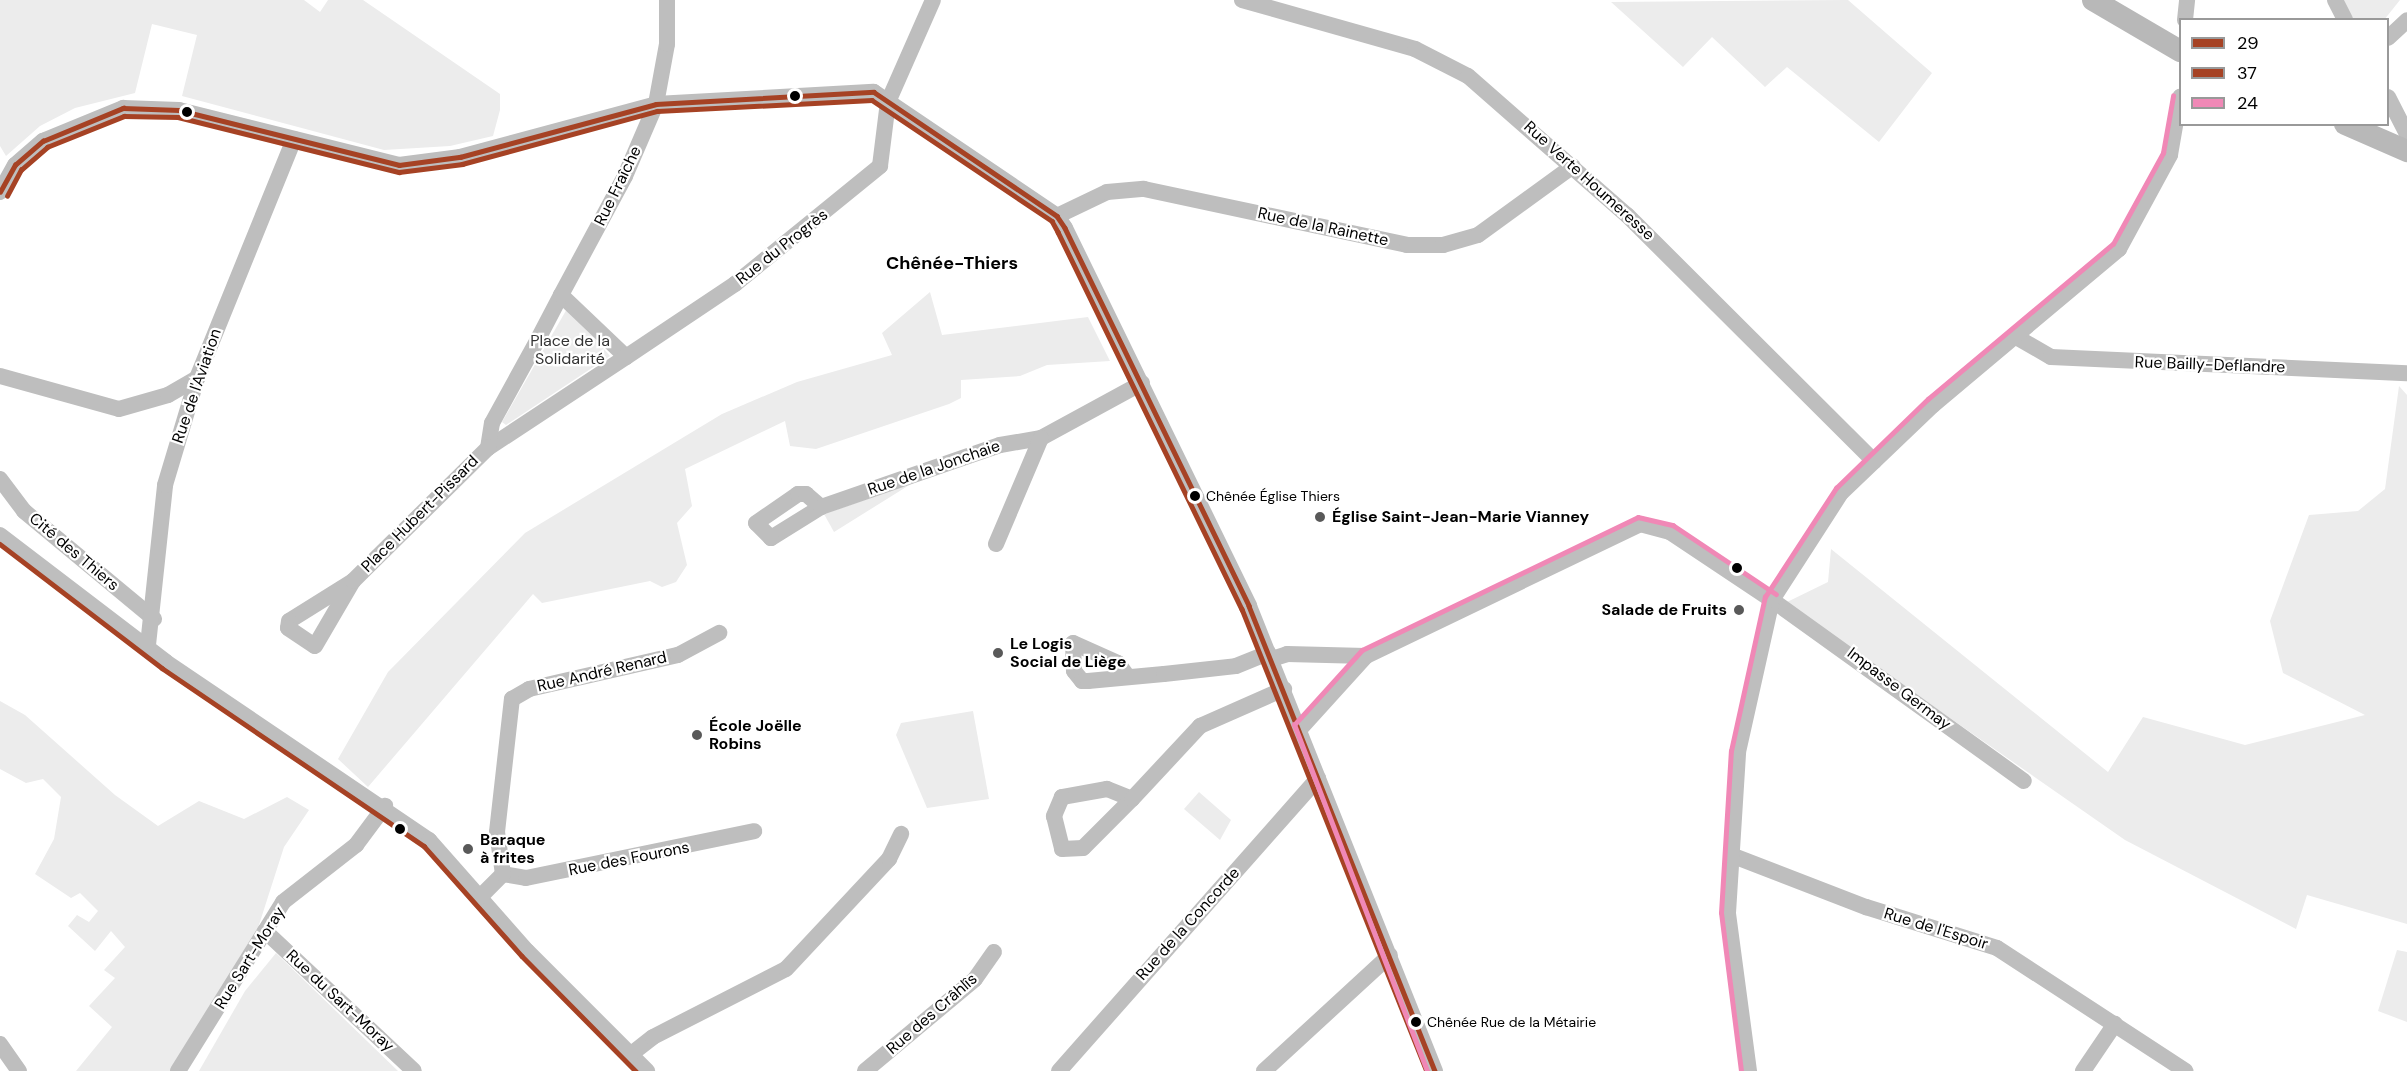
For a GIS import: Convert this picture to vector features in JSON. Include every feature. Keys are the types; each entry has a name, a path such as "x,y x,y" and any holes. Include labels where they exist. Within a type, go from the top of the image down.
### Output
{"street":[{"name":"Rue Fraîche","path":"561,295 625,176 656,104 667,44 666,0"},
{"name":"Rue du Progrès","path":"626,357 735,284 880,166 888,102 933,0"},
{"name":"Rue Verte Houmeresse","path":"1242,0 1342,24 1449,64 1573,166 1874,461"},
{"path":"2093,0 2179,50"},
{"path":"2185,18 2187,0"},
{"path":"2335,0 2344,18"},
{"path":"2389,37 2407,20"},
{"path":"0,192 15,165 43,141 123,108 179,110 399,165 460,157 656,104 874,92 1057,216 1142,383 1271,656 1436,1071"},
{"path":"2389,100 2407,134"},
{"path":"1749,1071 1728,913 1738,752 1772,600 1841,493 1874,461 2119,249 2170,155 2179,108"},
{"path":"2350,126 2407,151"},
{"name":"Rue de l'Aviation","path":"148,645 154,619 165,485 197,378 294,139"},
{"name":"Rue de la Rainette","path":"1057,216 1107,192 1144,189 1407,245 1443,245 1478,235 1573,166"},
{"path":"561,295 626,357 488,448 492,423 561,295"},
{"name":"Rue Bailly-Deflandre","path":"2018,338 2051,357 2407,373"},
{"path":"0,376 119,409 168,395 197,378"},
{"name":"Rue de la Jonchaie","path":"821,507 1000,445 1041,438 1142,383"},
{"path":"996,544 1041,438"},
{"name":"Place Hubert-Pissard","path":"353,581 488,448"},
{"name":"Cité des Thiers","path":"0,479 24,511 154,619"},
{"name":"Impasse Germay","path":"1366,656 1640,524 1670,532 1772,600 2024,781"},
{"path":"0,535 248,720 385,806 429,840 480,897 647,1071"},
{"name":"Rue André Renard","path":"503,874 498,832 512,699 529,689 678,655 719,633"},
{"path":"1128,677 1236,666 1287,654 1366,656"},
{"path":"1300,729 1366,656"},
{"path":"1132,799 1107,789 1062,797 1054,816 1062,849 1083,848 1132,799 1200,726 1284,690"},
{"name":"Rue de la Concorde","path":"1059,1071 1318,778"},
{"name":"Rue Sart-Moray","path":"178,1071 283,902 356,845 385,806"},
{"name":"Rue des Fourons","path":"503,874 526,878 754,831"},
{"path":"630,1055 653,1037 786,969 889,859 901,834"},
{"name":"Rue de l'Espoir","path":"1731,855 1866,907 1997,948 2186,1071"},
{"path":"480,897 503,874"},
{"name":"Rue du Sart-Moray","path":"265,931 414,1071"},
{"name":"Rue des Crâhlîs","path":"865,1071 975,979 993,952"},
{"path":"1264,1071 1390,955"},
{"path":"2083,1071 2115,1024"},
{"path":"0,1044 19,1071"}],"green space":[{"path":"0,0 304,0 320,12 328,0 363,0 500,94 500,110 493,136 450,146 384,150 182,96 197,35 152,24 135,93 75,108 40,126 6,156 0,146"},
{"path":"1848,0 1932,73 1879,142 1787,67 1765,87 1712,37 1683,67 1611,2"},
{"path":"2343,0 2400,0 2386,18 2352,18"},
{"path":"930,292 942,335 1088,317 1110,361 1047,365 1020,376 961,380 961,398 949,404 816,449 790,446 785,421 685,469 692,506 677,523 687,565 676,582 662,587 650,581 542,603 533,594 368,787 338,759 388,672 525,533 722,414 797,382 892,355 882,333"},
{"name":"Place de la Solidarité","path":"568,307 610,356 506,425 502,422"},
{"path":"2399,386 2407,395 2407,924 2307,895 2296,929 2125,840 1785,603 1828,582 1831,549 2108,772 2143,717 2245,745 2365,715 2283,673 2270,621 2309,515 2358,511 2385,489"},
{"path":"911,484 834,532 824,514"},
{"path":"0,701 25,715 115,795 158,826 199,801 244,819 287,797 309,810 284,847 258,928 171,1071 76,1071 112,1027 89,1006 115,978 104,970 125,947 111,931 95,951 68,926 77,915 89,922 98,911 80,893 71,898 35,874 54,839 61,797 43,779 26,783 0,769"},
{"path":"973,711 989,799 927,808 896,735 901,723"},
{"path":"1199,792 1231,820 1220,840 1184,809"},
{"path":"2397,950 2407,952 2407,1022 2378,1011"},
{"path":"276,953 398,1071 199,1071 245,991"}],"transit line":[{"name":"29","path":"0,192 15,165 43,141 123,108 179,110 399,165 460,157 656,104 874,92 1057,216 1065,228 1249,606 1435,1071"},
{"name":"24","path":"1741,1071 1721,913 1731,751 1765,597 1836,488 1928,399 2113,244 2163,153 2173,96"},
{"name":"37","path":"7,196 21,170 47,147 124,116 178,117 399,172 462,164 657,111 872,100 1052,221 1242,609 1427,1071"},
{"name":"24","path":"1427,1071 1294,725 1362,650 1638,517 1673,525 1776,594"},
{"name":"37","path":"0,544 162,668 424,846 522,956 636,1071"}],"place":[{"name":"Chênée Église Thiers","path":"1195,496"},
{"name":"Église Saint-Jean-Marie Vianney","path":"1320,517"},
{"name":"Salade de Fruits","path":"1739,610"},
{"name":"Le Logis Social de Liège","path":"998,653"},
{"name":"École Joëlle Robins","path":"697,735"},
{"name":"Baraque à frites","path":"468,849"},
{"name":"Chênée Rue de la Métairie","path":"1416,1022"}],"district":[{"name":"Chênée-Thiers","path":"952,263"}]}
